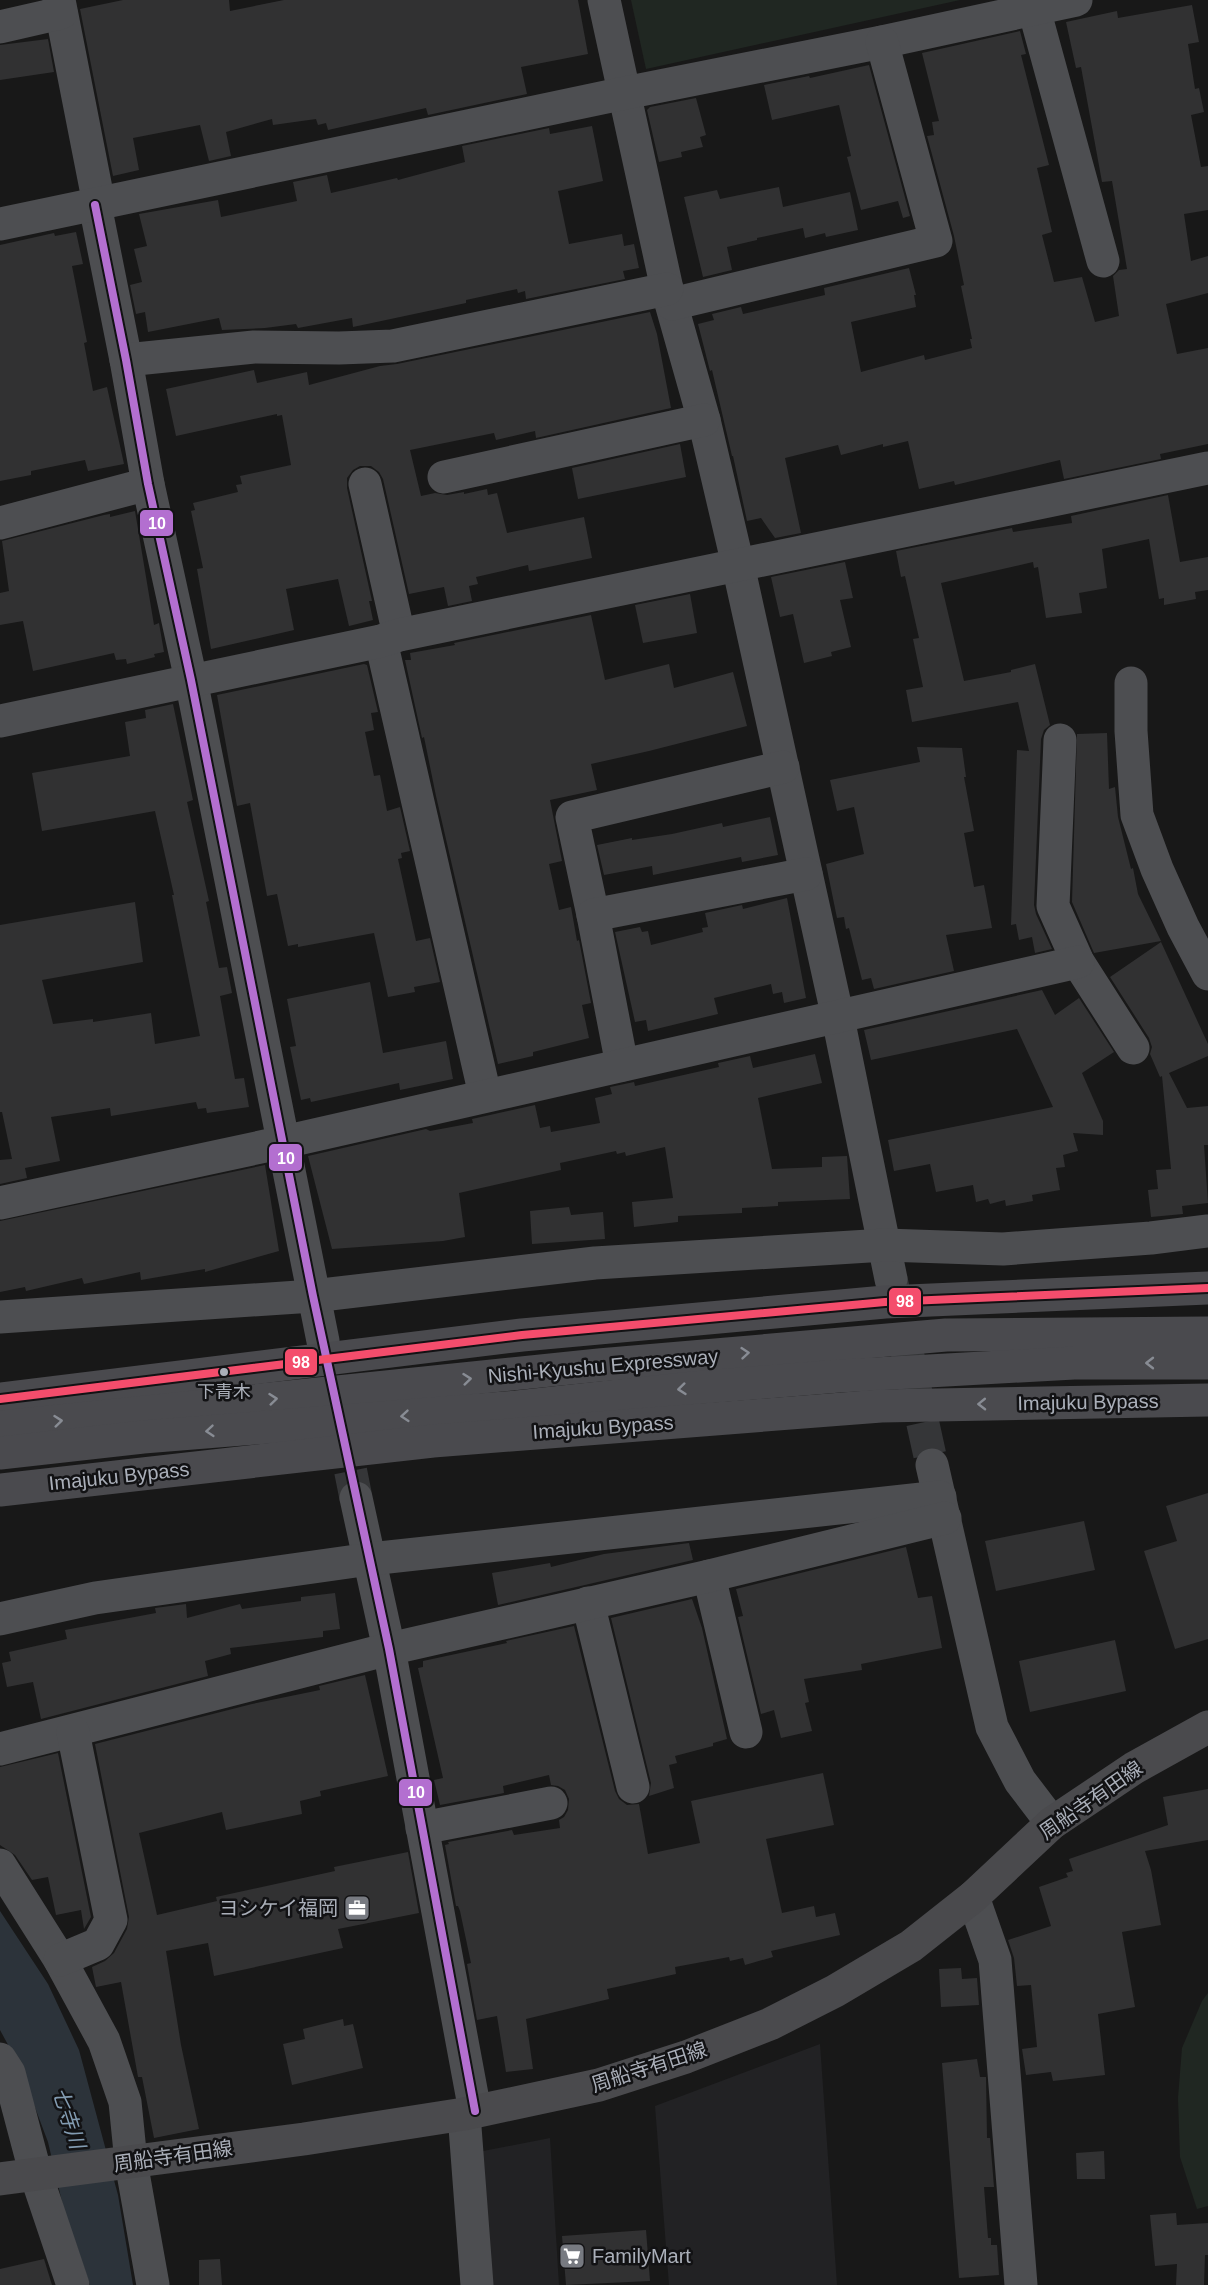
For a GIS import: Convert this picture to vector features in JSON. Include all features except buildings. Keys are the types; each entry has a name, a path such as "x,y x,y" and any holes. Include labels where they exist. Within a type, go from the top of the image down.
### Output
{"highway":[{"path":"0,1399 545,1333 885,1302 1208,1288"},
{"name":"Nishi-Kyushu Expressway","path":"0,1427 599,1365 946,1335 1208,1333"},
{"path":"0,1503 148,1491 1074,1363"},
{"name":"Nishi-Kyushu Expressway","path":"0,1453 143,1437 517,1407 716,1386 839,1376 1074,1363 1208,1363"},
{"name":"Imajuku Bypass","path":"0,1490 433,1441 881,1406 1208,1400"}],"main road":[{"name":"周船寺有田線","path":"0,2179 304,2139 469,2112 599,2085 686,2057 770,2024 835,1992 911,1946 973,1897 1052,1823 1134,1768 1208,1727"}],"street":[{"path":"604,0 670,296 704,420 738,565 838,1018 891,1279"},
{"path":"0,224 1076,0"},
{"path":"0,27 60,7 148,484 191,680 323,1341"},
{"path":"1034,9 1103,261"},
{"path":"126,360 254,346 339,348 393,346 670,296 936,241 882,42"},
{"path":"444,477 704,420"},
{"path":"0,721 1208,468"},
{"path":"0,523 148,484"},
{"path":"365,484 390,638 485,1095"},
{"path":"1131,683 1131,731 1137,814 1157,869 1183,927 1208,974"},
{"path":"1060,740 1053,906 1078,962 1132,1048"},
{"path":"622,1065 572,818 783,767"},
{"path":"593,915 806,874"},
{"path":"1,1199 284,1142 1078,962"},
{"path":"0,1317 313,1296 596,1263 885,1245 1003,1250 1208,1231"},
{"path":"932,1465 992,1727 1020,1781 1052,1823"},
{"path":"356,1498 389,1649 422,1828 469,2112 477,2285"},
{"path":"0,1619 95,1598 370,1558 942,1507"},
{"path":"0,1749 389,1649 709,1576 942,1507"},
{"path":"709,1576 746,1732"},
{"path":"588,1603 633,1787"},
{"path":"60,1960 98,1944 111,1920 73,1732"},
{"path":"422,1828 551,1803"},
{"path":"0,1865 60,1960 104,2041 124,2102 131,2162 153,2285"},
{"path":"973,1897 995,1960 1021,2285"},
{"path":"0,2059 9,2073 36,2175 73,2285"}],"shaded area":[{"path":"631,0 960,0 646,69"},
{"path":"1208,1993 1208,2206 1197,2209 1180,2157 1178,2098 1182,2048 1202,2001"},
{"path":"820,2044 837,2285 669,2285 655,2106"},
{"path":"550,2138 559,2285 490,2285 478,2152"}],"water":[{"name":"七寺川","path":"0,1911 48,1984 79,2050 118,2195 133,2285 90,2285 63,2206 48,2142 19,2065 0,2030"}],"tunnel":[{"path":"891,1279 932,1465"},
{"path":"341,1423 356,1498"}],"transit line":[{"name":"10","path":"95,205 148,484 191,680 313,1296 389,1649 475,2111"},
{"name":"98","path":"0,1399 522,1335 885,1302 1208,1288"}],"place":[{"name":"下青木","path":"224,1372"},
{"name":"ヨシケイ福岡","path":"357,1908"},
{"name":"FamilyMart","path":"572,2256"}]}
